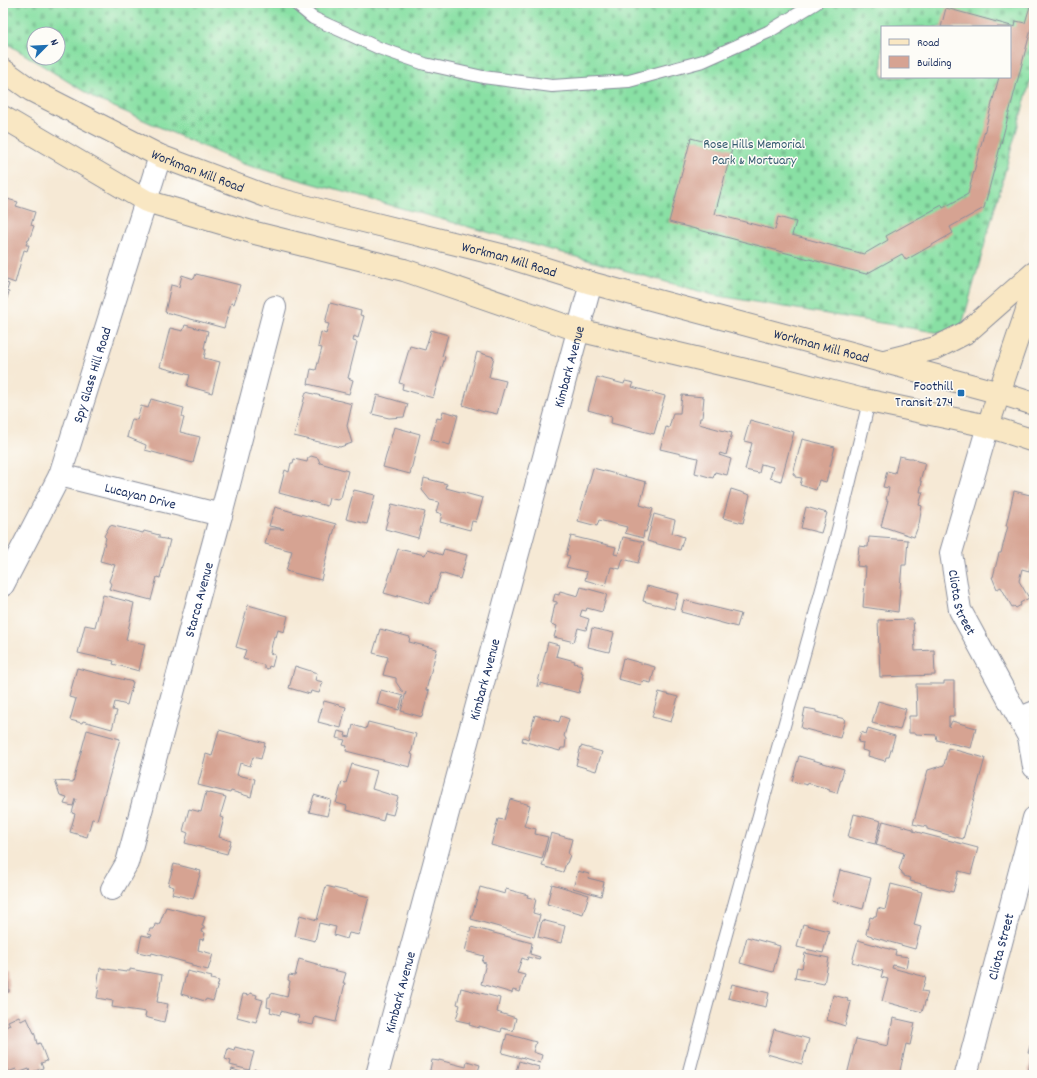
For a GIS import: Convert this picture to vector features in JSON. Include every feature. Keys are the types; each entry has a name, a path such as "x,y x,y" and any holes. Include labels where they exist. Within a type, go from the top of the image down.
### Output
{"main road":[{"name":"Workman Mill Road","path":"3,70 31,90 160,156 266,196 505,256 591,283 1000,393 1034,404"},
{"path":"3,117 146,201 255,234 404,270 578,330 869,401 988,426 1034,441"},
{"path":"883,362 936,348 967,332 1034,273"},
{"path":"988,426 1026,313 1034,283"}],"street":[{"name":"Spy Glass Hill Road","path":"3,586 60,475 160,156"},
{"name":"Kimbark Avenue","path":"377,1075 591,283"},
{"name":"Starca Avenue","path":"112,889 127,863 222,515 275,307"},
{"name":"Cliota Street","path":"988,426 951,553 960,610 1025,710 1034,766"},
{"name":"Lucayan Drive","path":"60,475 222,515"},
{"name":"Cliota Street","path":"966,1075 1034,818"}],"lane":[{"path":"295,3 313,18 379,48 425,64 483,76 552,86 629,81 703,61 768,32 816,3"},
{"path":"688,1075 726,930 835,539 869,401"}],"green space":[{"name":"Rose Hills Memorial Park & Mortuary","path":"3,3 1034,3 1034,68 959,336 713,295 243,164 96,99 43,66 66,66 66,26 26,26 26,55 3,41"}],"building":[{"path":"1031,3 1034,3 1034,18 984,208 950,227 953,233 906,260 902,254 866,274 669,222 691,138 732,149 715,214 775,230 778,217 796,222 792,235 864,254 888,240 886,236 942,205 943,208 968,194 999,78 1011,78 1011,26 941,26 946,8 1015,27 1016,21 1025,23"},
{"path":"7,199 18,202 16,206 35,212 31,225 34,226 26,245 29,245 27,251 24,250 15,283 7,280 6,283 9,284 7,290 3,288 3,201 6,203"},
{"path":"196,274 240,285 234,304 231,303 224,328 165,312 171,285 179,287 182,275 194,279"},
{"path":"3,290 9,292 3,310"},
{"path":"330,303 361,311 360,315 364,316 358,338 354,336 353,341 357,342 348,378 353,380 349,394 308,384 311,369 316,370 322,348 318,347 321,332 326,334 329,324 325,323"},
{"path":"3,310 6,311 4,316 3,316"},
{"path":"185,325 208,331 204,348 206,349 204,358 220,362 212,393 187,386 190,375 160,367 170,328 183,331"},
{"path":"431,330 448,335 442,356 445,357 433,398 402,389 403,384 399,383 410,346 425,350"},
{"path":"477,352 494,357 489,377 506,381 497,414 484,412 463,405"},
{"path":"597,377 624,384 625,381 634,383 632,387 665,396 654,434 611,423 612,417 588,410"},
{"path":"306,392 352,404 347,426 352,443 340,447 294,436"},
{"path":"377,395 408,404 404,417 389,418 372,414"},
{"path":"682,395 704,397 702,418 700,418 699,424 732,433 726,455 720,453 719,455 731,459 727,475 715,472 713,478 695,473 698,458 660,449 666,427 669,428 673,413 680,413"},
{"path":"151,399 184,408 182,417 184,418 180,432 200,437 193,463 145,450 146,445 127,437 132,419 137,420 141,406 148,408"},
{"path":"443,411 458,415 450,445 431,440 437,418 441,419"},
{"path":"750,420 794,432 781,481 770,478 773,467 761,464 759,473 745,470 752,443 744,441"},
{"path":"394,427 420,434 410,474 383,467"},
{"path":"802,439 835,447 826,482 819,480 816,490 800,485 802,478 795,477 793,474"},
{"path":"311,456 318,458 320,463 348,471 341,498 337,500 329,498 327,506 279,493 285,470 289,472 291,463 293,463 294,459 307,462 308,458"},
{"path":"899,456 913,458 917,461 925,463 920,481 922,482 920,492 923,492 919,505 922,506 919,524 914,537 881,526 888,500 886,500 889,488 883,487 887,471 895,473"},
{"path":"593,468 646,482 640,505 653,509 646,532 644,531 643,538 625,533 627,527 599,520 597,526 578,521"},
{"path":"424,478 447,484 446,488 483,498 476,522 472,521 470,530 440,522 442,514 436,512 439,502 430,500 422,490"},
{"path":"731,489 750,495 743,523 723,518"},
{"path":"354,490 375,495 367,524 346,519"},
{"path":"1014,491 1034,496 1034,552 1029,571 1022,569 1019,581 1029,598 1020,603 1021,605 1016,608 1014,606 1012,607 1001,587 997,589 992,577 999,553 1001,553 1008,526 1006,526"},
{"path":"392,504 425,512 418,538 385,529"},
{"path":"275,507 336,524 321,580 286,571 292,551 265,544 269,529 284,529 269,526"},
{"path":"806,507 827,513 821,533 801,528"},
{"path":"654,514 675,520 672,533 684,537 680,550 647,541"},
{"path":"110,525 143,533 144,531 159,535 159,538 170,540 160,578 157,577 151,600 109,589 111,584 109,581 115,565 100,561 106,538 104,536"},
{"path":"571,536 616,547 614,554 618,555 623,537 644,542 638,563 623,559 620,569 611,567 606,586 585,580 587,572 566,567 570,556 566,555"},
{"path":"869,537 908,540 906,565 902,565 898,612 863,607 866,567 857,566 859,546 868,547"},
{"path":"398,549 425,555 427,550 442,555 444,549 467,555 460,579 441,573 435,592 433,592 429,604 398,595 398,597 384,593"},
{"path":"647,586 678,594 674,609 643,601"},
{"path":"581,587 607,594 602,612 587,608 586,611 582,610 580,616 589,619 586,630 578,628 574,642 554,637 557,626 551,624 555,604 557,604 557,602 553,601 555,594 559,595 560,591 578,596"},
{"path":"103,595 134,603 126,640 145,644 139,671 113,664 114,661 78,653 85,625 95,627"},
{"path":"684,600 741,614 737,627 681,612"},
{"path":"248,605 288,616 284,632 278,630 276,637 274,636 270,653 275,655 272,667 269,666 268,669 264,668 264,665 243,659 246,650 236,647"},
{"path":"913,619 915,651 934,650 935,675 880,677 878,620"},
{"path":"592,628 614,633 609,652 588,647"},
{"path":"380,629 410,637 409,642 437,649 426,690 429,691 422,717 401,711 406,692 402,691 396,682 396,678 383,675 388,657 373,653"},
{"path":"548,642 559,645 556,656 575,661 574,663 582,665 581,672 583,673 583,677 579,693 540,683 540,686 537,686"},
{"path":"623,658 655,667 651,683 642,681 641,685 618,679"},
{"path":"295,666 317,673 315,680 323,682 319,693 311,691 310,694 289,688"},
{"path":"77,668 133,682 127,705 115,702 113,710 117,711 112,729 83,721 82,723 70,720 76,699 69,697"},
{"path":"944,681 954,681 954,716 949,716 949,727 952,721 976,728 971,748 937,740 936,735 909,733 909,716 917,716 916,684 944,684"},
{"path":"381,690 403,696 399,710 377,704"},
{"path":"659,692 678,697 671,722 652,717"},
{"path":"324,701 346,707 341,728 318,722"},
{"path":"878,701 906,709 900,730 872,723"},
{"path":"805,708 845,719 840,738 801,728"},
{"path":"535,715 559,722 561,716 569,719 564,736 566,739 565,748 561,748 560,751 522,741 523,737 528,739"},
{"path":"368,722 416,734 411,754 413,755 410,767 346,751 347,746 343,745 345,740 336,738 338,731 346,733 345,736 350,737 353,725 366,729"},
{"path":"868,728 895,736 889,757 886,757 885,761 868,756 869,752 862,750 863,743 858,742 861,732 866,734"},
{"path":"87,730 120,739 97,820 92,819 87,837 70,832 75,814 72,813 76,799 73,806 64,804 67,797 60,795 55,781 73,782"},
{"path":"219,730 265,743 261,759 253,757 250,766 240,763 237,775 255,779 251,797 231,791 230,793 198,785 206,754 212,756"},
{"path":"581,746 602,752 596,771 576,765"},
{"path":"948,748 985,758 963,839 913,824 928,770 944,765"},
{"path":"799,756 844,769 837,793 829,791 830,789 792,781"},
{"path":"352,764 377,771 372,789 398,797 393,815 385,813 383,821 346,810 347,806 336,803 342,782 346,783"},
{"path":"206,792 226,797 220,817 224,818 219,837 231,841 227,854 185,843 188,833 183,831 189,809 201,812"},
{"path":"314,795 331,800 327,816 309,812"},
{"path":"510,799 530,805 524,826 536,829 535,834 548,837 542,859 491,845 498,819 504,820"},
{"path":"854,814 881,821 875,844 848,837"},
{"path":"883,821 913,829 913,831 978,848 971,874 959,871 953,892 910,881 911,878 904,876 899,869 904,853 876,845"},
{"path":"551,833 572,839 568,854 570,855 563,872 542,866"},
{"path":"174,864 201,871 193,899 172,894 174,887 168,885"},
{"path":"840,870 871,878 863,909 832,901"},
{"path":"578,871 589,874 588,878 604,882 601,896 573,888"},
{"path":"552,884 589,895 583,914 547,904"},
{"path":"891,884 922,892 914,925 921,927 915,949 866,934 870,917 873,918 876,916 878,908 885,910"},
{"path":"326,886 369,897 359,935 349,933 347,939 334,935 336,927 319,923 315,941 295,936 300,915 317,920"},
{"path":"480,887 505,894 506,889 528,895 527,897 536,899 533,913 540,915 534,937 471,919"},
{"path":"166,907 205,917 202,926 204,929 202,929 201,932 205,933 203,940 200,939 198,950 213,954 208,970 152,953 151,955 138,952 142,935 151,937 152,935 148,934 150,929 154,929 155,924 159,925"},
{"path":"542,920 565,926 561,943 538,937"},
{"path":"803,924 829,931 823,953 797,947"},
{"path":"471,927 532,943 530,954 540,957 539,960 528,957 527,960 522,958 517,973 525,975 520,992 513,990 512,993 481,984 486,963 482,962 484,956 465,951"},
{"path":"747,937 780,946 773,972 740,963"},
{"path":"858,940 896,951 895,955 908,957 906,968 893,965 892,968 926,977 922,991 928,992 922,1012 882,1001 888,979 881,977 883,971 852,962"},
{"path":"805,953 829,958 824,984 795,978 797,967 802,968"},
{"path":"299,959 320,965 320,967 346,973 336,1022 315,1017 313,1025 297,1022 299,1016 281,1011 280,1015 270,1012 271,1008 267,1007 268,997 270,997 271,993 287,997 290,981 288,980 289,975 295,976"},
{"path":"100,968 126,972 130,971 130,969 162,975 157,1002 168,1004 164,1022 145,1017 146,1012 112,1007 113,1001 97,998"},
{"path":"7,969 9,992 3,992 3,970"},
{"path":"187,971 212,977 211,979 219,981 213,1001 206,999 205,1001 181,994"},
{"path":"732,984 769,993 766,1007 728,998"},
{"path":"461,988 500,998 497,1012 516,1018 513,1031 502,1028 501,1032 479,1026 479,1028 469,1025 470,1023 456,1020 460,1005 457,1004"},
{"path":"250,993 257,995 256,998 263,1000 256,1022 237,1017 243,994 249,995"},
{"path":"833,995 848,999 847,1001 851,1002 845,1026 827,1020"},
{"path":"19,1016 21,1021 27,1018 35,1035 37,1044 40,1043 47,1061 41,1063 43,1068 30,1073 29,1069 18,1073 16,1069 8,1072 3,1060 3,1028 10,1025 8,1021"},
{"path":"893,1018 915,1023 910,1045 906,1044 899,1075 847,1075 856,1039 888,1046"},
{"path":"774,1029 809,1039 802,1064 767,1054"},
{"path":"1034,1033 1034,1075 1028,1073 1032,1054 1028,1053"},
{"path":"507,1034 536,1042 533,1052 542,1055 540,1063 502,1053"},
{"path":"235,1047 254,1052 249,1070 230,1065 231,1061 225,1059 228,1048 234,1050"},
{"path":"432,1060 439,1060 466,1067 467,1061 480,1065 477,1075 429,1075"},
{"path":"519,1061 539,1067 537,1075 515,1075"},
{"path":"232,1069 251,1075 230,1075"},
{"path":"254,1069 270,1074 270,1075 253,1075"}],"place":[{"name":"Foothill Transit 274","path":"961,393"}]}
